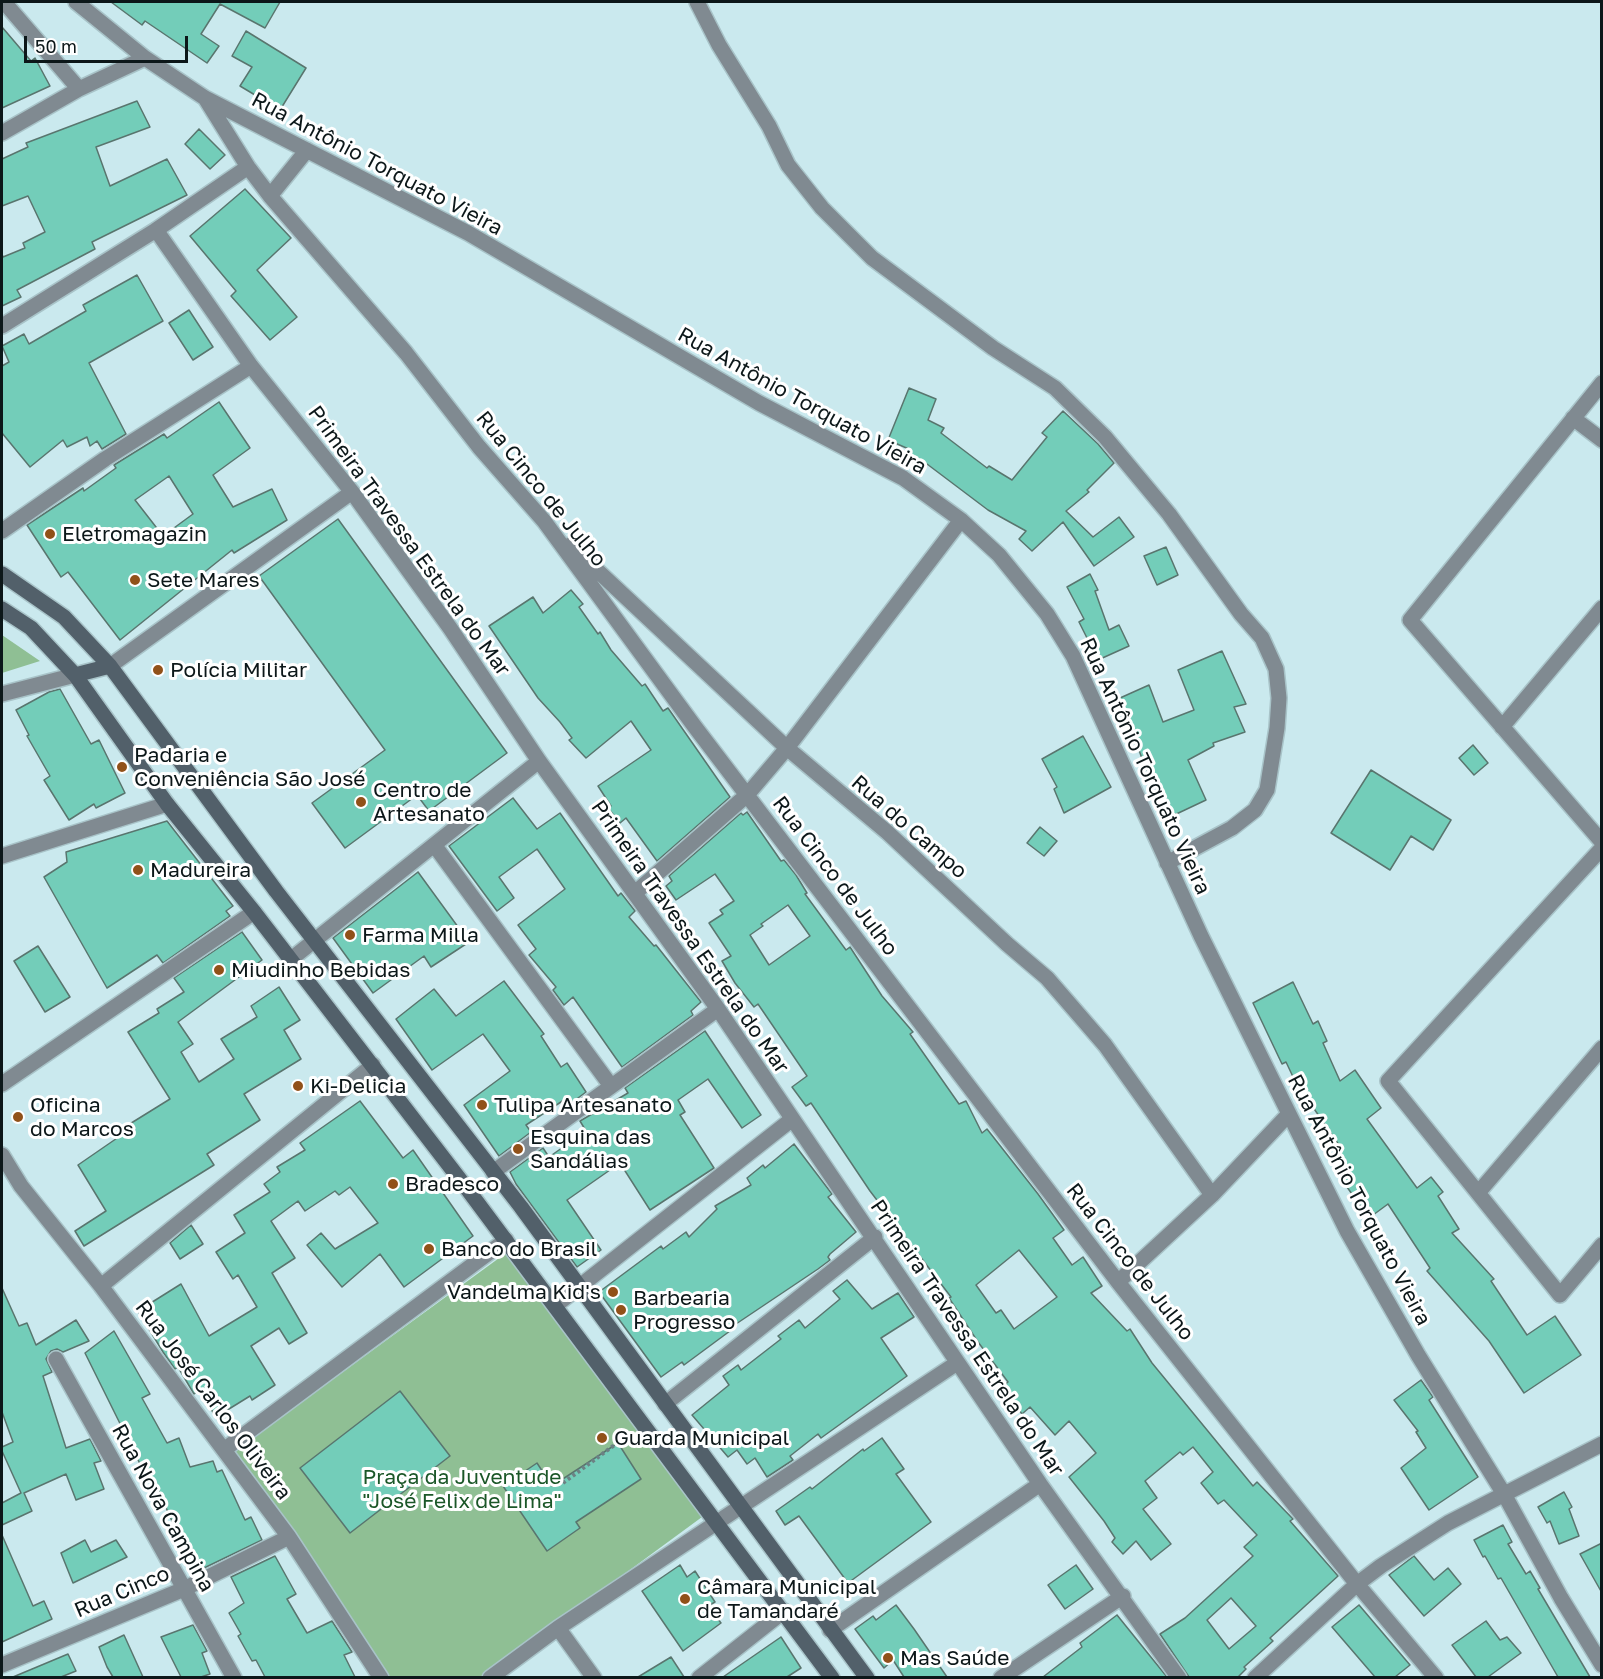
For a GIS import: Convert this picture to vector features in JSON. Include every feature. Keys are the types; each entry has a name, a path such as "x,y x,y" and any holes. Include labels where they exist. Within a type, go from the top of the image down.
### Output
{"main road":[{"path":"2,574 64,617 110,666 315,940 579,1286 830,1630 867,1677"},
{"path":"2,609 31,628 75,675 167,804 373,1065 556,1305 832,1677"},
{"path":"75,675 110,666"}],"street":[{"path":"4,2 79,89"},
{"name":"Rua Antônio Torquato Vieira","path":"76,2 145,58 205,98 468,233 759,404 903,478 961,520 999,555 1026,586 1073,656 1167,863 1288,1115 1353,1241 1418,1355 1504,1494 1561,1598 1602,1665"},
{"path":"697,2 719,45 769,126 788,165 822,208 872,258 993,348 1055,388 1105,437 1169,514 1240,614 1262,638 1276,669 1279,698 1277,728 1267,790 1255,810 1232,828 1167,863"},
{"path":"2,133 79,89 145,58"},
{"name":"Rua Cinco de Julho","path":"205,98 248,167 270,196 406,352 479,447 544,521 747,795 1118,1282 1357,1584 1436,1677"},
{"path":"270,196 308,150"},
{"path":"2,326 156,230 248,167"},
{"name":"Primeira Travessa Estrela do Mar","path":"156,230 251,366 352,492 450,628 539,761 636,892 718,1009 791,1120 875,1238 1040,1484 1123,1596 1179,1677"},
{"path":"2,531 105,459 251,366"},
{"path":"1602,383 1410,620 1602,842"},
{"path":"1573,418 1602,440"},
{"path":"110,666 352,492"},
{"path":"636,892 747,795 787,748 961,520"},
{"name":"Rua do Campo","path":"544,521 787,748 887,832 1006,944 1047,978 1105,1045 1212,1195"},
{"path":"1502,727 1602,608"},
{"path":"2,694 75,675"},
{"path":"290,960 539,761"},
{"path":"2,856 167,804"},
{"path":"435,846 610,1086"},
{"path":"1602,848 1389,1081 1560,1295 1602,1245"},
{"path":"2,1084 254,912"},
{"path":"493,1172 718,1009"},
{"path":"1478,1194 1602,1048"},
{"path":"101,1286 373,1065"},
{"path":"1118,1282 1212,1195 1288,1115"},
{"path":"556,1305 791,1120"},
{"name":"Rua José Carlos Oliveira","path":"2,1155 21,1186 101,1286 225,1449 289,1538 381,1677"},
{"path":"665,1404 875,1238"},
{"path":"225,1449 506,1240"},
{"name":"Rua Nova Campina","path":"56,1359 234,1677"},
{"path":"490,1677 558,1628 957,1363"},
{"path":"1255,1677 1357,1584 1448,1523 1602,1444"},
{"path":"830,1630 1040,1484"},
{"name":"Rua Cinco","path":"2,1665 184,1589 289,1538"},
{"path":"1001,1677 1123,1596"},
{"path":"699,1677 784,1611"},
{"path":"558,1628 594,1677"}],"path":[{"path":"563,1483 644,1424"}],"green space":[{"path":"2,635 40,661 2,673"},
{"name":"Praça da Juventude \"José Felix de Lima\"","path":"506,1253 702,1517 484,1677 387,1677 233,1452"}],"building":[{"path":"111,2 280,2 265,28 220,4 201,34 219,46 207,63 145,21 142,25"},
{"path":"2,27 31,61 35,58 50,86 2,108"},
{"path":"246,31 306,68 280,110 240,86 252,67 232,56"},
{"path":"137,101 150,127 96,147 110,186 167,159 187,195 92,242 95,249 17,290 21,297 2,306 2,254 3,257 25,248 23,243 45,232 28,196 2,206 2,159 28,147 26,143"},
{"path":"199,129 225,155 210,169 185,144"},
{"path":"245,189 291,238 257,270 297,317 270,340 231,296 236,291 190,236"},
{"path":"137,275 163,321 89,363 126,434 102,449 97,441 90,446 87,437 67,447 63,440 30,467 2,433 2,366 9,362 2,346 24,334 29,344 86,311 83,305"},
{"path":"189,310 213,347 193,360 169,323"},
{"path":"909,388 936,399 928,420 944,428 941,433 987,468 989,466 1012,480 1047,437 1042,433 1063,411 1098,444 1114,463 1087,490 1089,492 1066,511 1093,537 1119,517 1134,537 1094,566 1063,522 1032,551 1019,539 1026,531 988,510 927,464 925,468 907,460 911,450 888,440"},
{"path":"219,402 250,448 213,475 233,507 272,489 287,520 234,553 232,550 120,640 68,572 61,577 27,525 83,488 84,491 116,468 114,465 164,434 167,438","holes":["169,476 193,514 163,536 135,500"]},
{"path":"338,519 507,753 429,811 417,795 345,848 312,803 385,750 259,576"},
{"path":"1166,547 1178,575 1157,585 1144,556"},
{"path":"1090,574 1098,590 1095,591 1109,630 1119,625 1129,646 1098,660 1079,622 1084,619 1067,587"},
{"path":"571,590 583,604 579,607 598,634 600,632 611,650 642,686 645,684 663,711 668,708 730,797 657,861 626,818 620,823 608,808 611,806 598,786 651,750 631,721 586,758 569,740 572,738 560,722 538,698 489,626 533,597 543,613"},
{"path":"1222,651 1246,704 1234,707 1245,732 1213,743 1214,746 1188,760 1206,800 1170,817 1144,764 1120,698 1149,685 1163,722 1194,710 1178,670"},
{"path":"60,689 91,744 99,740 125,793 96,808 94,804 69,820 44,780 50,776 27,736 29,735 16,710 49,692"},
{"path":"1083,736 1111,787 1064,813 1054,789 1057,787 1042,759"},
{"path":"1473,745 1488,763 1474,775 1459,758"},
{"path":"1371,770 1451,820 1433,850 1411,836 1390,870 1331,833"},
{"path":"513,798 537,829 560,813 618,896 621,893 635,911 629,917 654,946 656,945 701,1002 691,1011 693,1015 622,1067 573,997 564,1005 553,990 556,987 529,955 536,949 518,925 565,889 537,849 499,877 514,898 497,911 449,846"},
{"path":"747,812 781,861 784,860 796,875 807,893 805,894 846,950 850,947 882,996 913,1032 910,1034 959,1104 966,1101 982,1133 987,1129 1038,1194 1064,1230 1053,1238 1072,1265 1083,1257 1102,1286 1091,1293 1127,1331 1130,1329 1152,1363 1253,1486 1257,1482 1293,1519 1290,1521 1338,1576 1270,1638 1273,1641 1244,1667 1246,1669 1238,1677 1189,1677 1160,1634 1185,1618 1253,1556 1244,1547 1257,1535 1224,1500 1218,1504 1201,1483 1213,1472 1193,1447 1183,1455 1180,1452 1145,1481 1157,1498 1143,1509 1171,1544 1151,1560 1136,1541 1123,1554 1112,1542 1115,1538 1104,1521 1069,1477 1096,1453 1069,1421 1055,1435 1030,1407 1022,1414 1002,1387 1008,1382 978,1342 949,1298 951,1297 870,1191 811,1103 806,1106 792,1087 807,1076 758,1004 754,1007 735,983 722,961 731,956 709,923 723,914 720,910 734,901 715,874 676,900 666,886 672,881 669,876 741,813 743,815","holes":["788,905 810,936 769,965 750,935 763,926 761,924","1019,1250 1057,1297 1014,1329 1001,1310 996,1313 976,1285","1231,1598 1256,1626 1229,1649 1207,1620"]},
{"path":"167,821 233,906 226,911 230,916 163,963 157,955 107,988 44,877 67,862 66,852"},
{"path":"1040,827 1057,841 1044,856 1027,843"},
{"path":"418,872 469,942 431,967 424,956 373,993 333,938"},
{"path":"242,932 262,960 178,1022 193,1044 181,1052 199,1082 234,1059 221,1039 257,1017 251,1006 279,987 300,1020 284,1030 301,1059 244,1094 260,1120 207,1154 214,1165 84,1246 75,1231 106,1211 78,1165 123,1134 120,1130 170,1099 128,1032 159,1013 157,1009 184,992 174,978"},
{"path":"38,946 70,997 45,1012 14,961"},
{"path":"504,981 544,1034 541,1036 561,1067 567,1063 586,1092 570,1104 567,1098 526,1125 531,1132 499,1156 464,1105 510,1071 483,1034 432,1070 396,1019 434,989 456,1016"},
{"path":"1293,982 1313,1024 1318,1021 1327,1041 1323,1043 1340,1081 1355,1070 1381,1108 1367,1119 1417,1188 1431,1177 1443,1192 1438,1196 1459,1229 1452,1233 1494,1279 1491,1281 1527,1335 1555,1316 1581,1355 1524,1393 1489,1341 1427,1271 1430,1268 1388,1204 1369,1218 1337,1173 1344,1168 1335,1151 1341,1148 1295,1081 1286,1062 1282,1064 1253,1003"},
{"path":"705,1031 761,1115 742,1128 708,1079 678,1100 685,1112 680,1115 714,1168 650,1210 620,1163 567,1200 601,1250 577,1267 516,1184 510,1172 543,1148 549,1157 586,1131 580,1121 628,1093 625,1088"},
{"path":"360,1101 403,1158 413,1150 473,1236 404,1287 380,1254 342,1287 307,1245 321,1233 335,1249 378,1223 350,1187 339,1195 335,1191 305,1211 298,1201 271,1221 295,1258 272,1273 307,1333 289,1344 279,1328 251,1346 275,1385 252,1400 250,1396 216,1417 199,1390 194,1394 178,1367 175,1369 138,1311 181,1284 209,1336 257,1307 238,1275 233,1279 216,1252 245,1233 234,1215 270,1192 264,1184 280,1172 277,1167 305,1150 300,1143"},
{"path":"794,1144 832,1194 828,1197 856,1232 830,1254 828,1257 830,1260 818,1269 733,1326 734,1328 684,1365 682,1362 661,1377 599,1292 661,1246 663,1249 686,1232 689,1237 717,1209 715,1206 751,1185 747,1178 763,1165 765,1168"},
{"path":"191,1225 203,1244 180,1259 170,1243"},
{"path":"847,1280 872,1309 898,1293 914,1317 881,1338 907,1376 821,1438 818,1434 790,1456 793,1460 767,1477 755,1458 747,1464 737,1450 728,1457 692,1415 729,1385 723,1376 738,1365 741,1370 781,1339 778,1336 799,1320 805,1328 840,1299 833,1291"},
{"path":"2,1288 19,1326 27,1323 36,1345 76,1320 89,1341 63,1352 57,1349 51,1351 46,1359 52,1372 43,1376 66,1448 90,1439 101,1461 94,1463 104,1489 76,1500 66,1474 24,1493 32,1511 2,1525 2,1503 21,1493 2,1451 2,1447 13,1442 2,1412"},
{"path":"114,1331 150,1394 142,1398 167,1443 179,1438 190,1467 213,1461 217,1472 222,1470 245,1520 251,1517 262,1540 202,1569 171,1519 154,1480 149,1482 85,1353"},
{"path":"1421,1380 1433,1397 1429,1400 1478,1477 1429,1510 1401,1468 1426,1448 1416,1432 1418,1431 1394,1400"},
{"path":"400,1391 450,1456 350,1533 300,1468"},
{"path":"882,1438 904,1469 896,1474 931,1522 848,1583 799,1516 785,1525 776,1511 810,1487 812,1489 863,1449 864,1451"},
{"path":"618,1443 641,1479 576,1522 580,1528 547,1551 503,1486 537,1463 552,1486"},
{"path":"1564,1492 1572,1507 1569,1509 1579,1536 1559,1544 1550,1521 1547,1523 1538,1507"},
{"path":"1503,1525 1512,1542 1508,1544 1526,1574 1530,1571 1540,1588 1538,1589 1590,1677 1558,1677 1501,1578 1498,1579 1485,1556 1483,1557 1474,1540"},
{"path":"2,1535 33,1606 44,1601 52,1619 2,1642"},
{"path":"85,1540 91,1552 116,1540 127,1557 73,1583 61,1553"},
{"path":"1602,1543 1602,1593 1580,1554"},
{"path":"275,1556 296,1594 287,1599 307,1633 332,1621 352,1652 344,1655 355,1677 265,1677 256,1660 252,1661 238,1636 241,1634 229,1613 244,1603 231,1577"},
{"path":"1414,1556 1434,1580 1448,1568 1461,1584 1424,1616 1389,1575"},
{"path":"680,1565 687,1577 695,1571 715,1602 708,1606 721,1623 683,1651 642,1591"},
{"path":"1076,1565 1093,1589 1065,1609 1048,1585"},
{"path":"896,1605 947,1677 904,1677 893,1660 884,1668 855,1629 873,1616 876,1620"},
{"path":"1359,1605 1410,1665 1395,1677 1375,1677 1332,1627"},
{"path":"1117,1615 1167,1677 1043,1677 1082,1647 1080,1643"},
{"path":"1486,1621 1500,1640 1507,1637 1521,1653 1488,1677 1476,1677 1452,1645"},
{"path":"193,1625 207,1651 202,1653 210,1674 201,1677 181,1677 161,1637"},
{"path":"124,1635 143,1677 113,1677 107,1667 99,1647"},
{"path":"781,1637 801,1668 787,1677 723,1677"},
{"path":"68,1654 76,1671 61,1677 13,1677"},
{"path":"671,1657 684,1677 638,1677"}],"place":[{"name":"Eletromagazin","path":"50,534"},
{"name":"Sete Mares","path":"135,580"},
{"name":"Polícia Militar","path":"158,670"},
{"name":"Padaria e Conveniência São José","path":"122,767"},
{"name":"Centro de Artesanato","path":"361,802"},
{"name":"Madureira","path":"138,870"},
{"name":"Farma Milla","path":"350,935"},
{"name":"Miudinho Bebidas","path":"219,970"},
{"name":"Ki-Delicia","path":"298,1086"},
{"name":"Tulipa Artesanato","path":"482,1105"},
{"name":"Oficina do Marcos","path":"18,1117"},
{"name":"Esquina das Sandálias","path":"518,1149"},
{"name":"Bradesco","path":"393,1184"},
{"name":"Banco do Brasil","path":"429,1249"},
{"name":"Vandelma Kid's","path":"613,1292"},
{"name":"Barbearia Progresso","path":"621,1310"},
{"name":"Guarda Municipal","path":"602,1438"},
{"name":"Câmara Municipal de Tamandaré","path":"685,1599"},
{"name":"Mas Saúde","path":"888,1658"}]}
